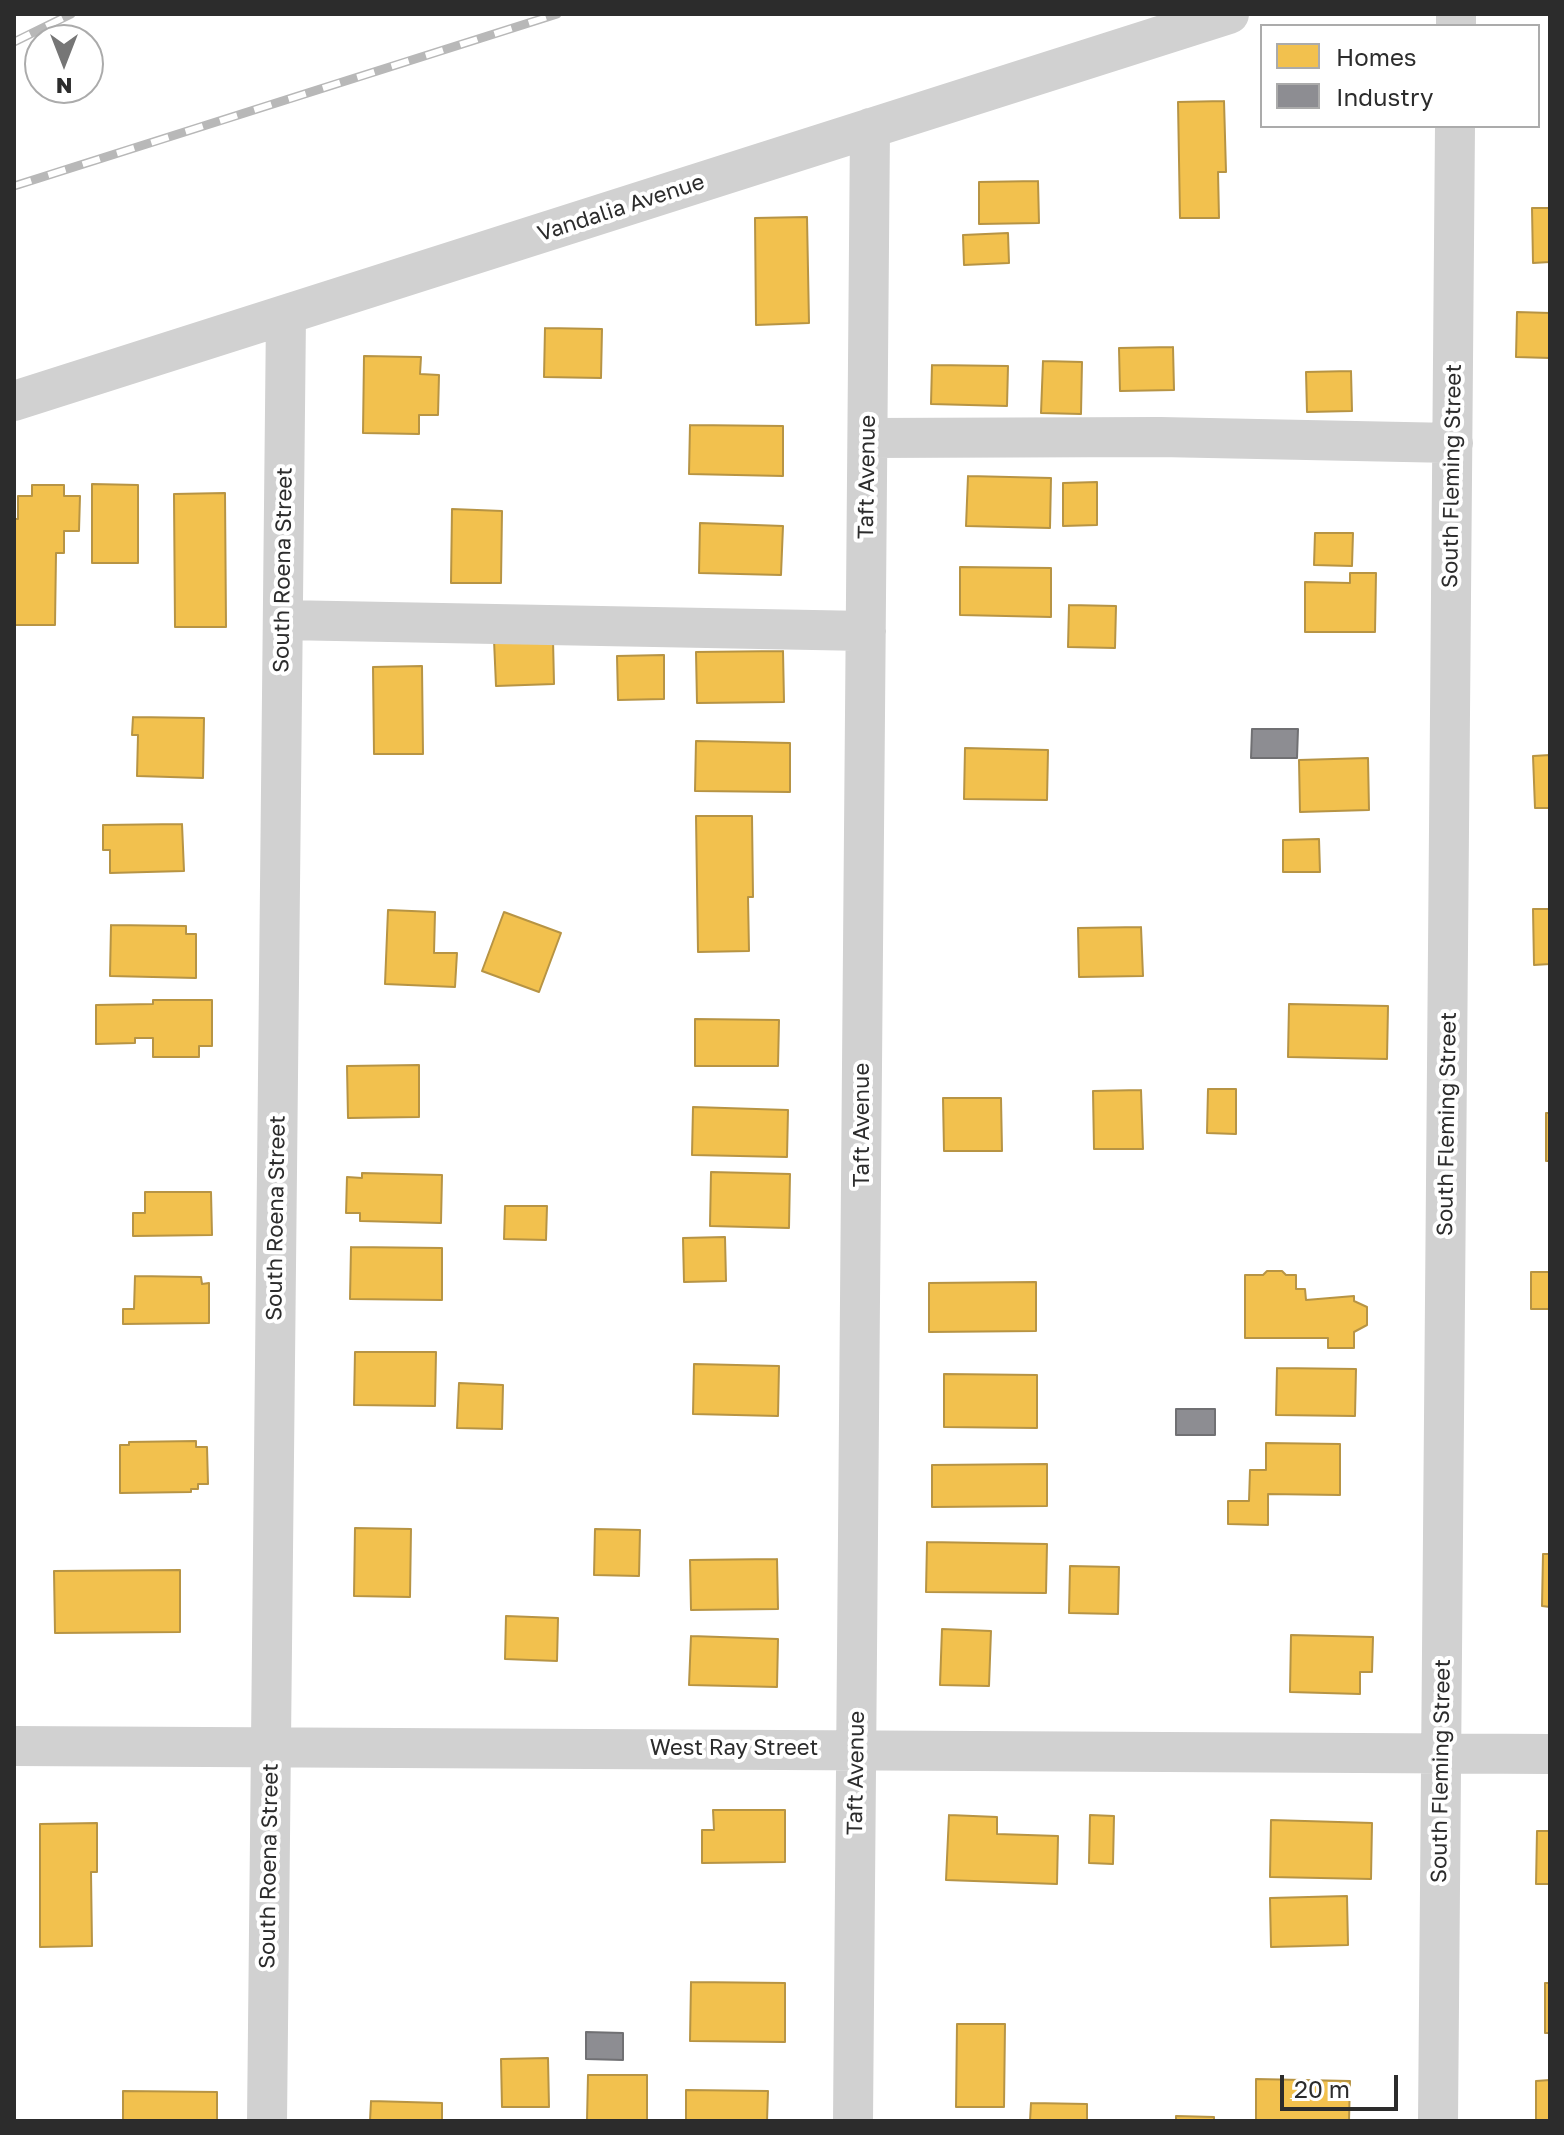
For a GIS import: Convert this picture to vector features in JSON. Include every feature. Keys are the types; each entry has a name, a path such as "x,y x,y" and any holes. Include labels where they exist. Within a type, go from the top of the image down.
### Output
{"street":[{"name":"Vandalia Avenue","path":"14,401 1229,14"},
{"name":"Taft Avenue","path":"853,2121 870,128"},
{"name":"South Fleming Street","path":"1438,2121 1455,128"},
{"name":"South Roena Street","path":"267,2121 286,315"},
{"path":"868,438 1160,437 1453,443"},
{"path":"283,620 866,631"},
{"name":"West Ray Street","path":"14,1746 1550,1754"}],"building: Homes":[{"path":"1224,101 1226,172 1218,172 1219,218 1180,218 1178,102"},
{"path":"1038,181 1039,223 979,224 979,182"},
{"path":"1532,208 1550,208 1550,262 1533,263"},
{"path":"807,217 809,323 756,325 755,218"},
{"path":"1008,233 1009,263 964,265 963,235"},
{"path":"1517,312 1550,313 1550,358 1516,357"},
{"path":"545,328 602,329 601,378 544,377"},
{"path":"1173,347 1174,390 1120,391 1119,348"},
{"path":"364,356 421,357 420,374 439,375 438,415 419,415 419,434 363,433"},
{"path":"1043,361 1082,362 1081,414 1041,413"},
{"path":"932,365 1008,366 1007,406 931,404"},
{"path":"1351,371 1352,411 1307,412 1306,372"},
{"path":"690,425 783,426 783,476 689,474"},
{"path":"968,476 1051,478 1050,528 966,526"},
{"path":"1097,482 1097,525 1063,526 1063,483"},
{"path":"92,484 138,485 138,563 92,563"},
{"path":"32,485 64,485 64,496 80,496 79,531 64,531 64,553 56,553 55,625 14,625 14,519 18,519 18,496 32,496"},
{"path":"225,493 226,627 175,627 174,494"},
{"path":"452,509 502,511 501,583 451,583"},
{"path":"700,523 783,526 781,575 699,573"},
{"path":"1315,533 1353,533 1352,566 1314,565"},
{"path":"960,567 1051,568 1051,617 960,615"},
{"path":"1350,573 1376,573 1375,632 1305,632 1305,582 1350,583"},
{"path":"1069,605 1116,606 1115,648 1068,647"},
{"path":"553,639 554,684 496,686 494,640"},
{"path":"783,651 784,702 697,703 696,652"},
{"path":"664,655 664,699 618,700 617,656"},
{"path":"422,666 423,754 374,754 373,667"},
{"path":"133,717 204,718 203,778 137,776 138,735 132,735"},
{"path":"696,741 790,743 790,792 695,791"},
{"path":"965,748 1048,750 1047,800 964,799"},
{"path":"1550,755 1550,808 1535,808 1533,756"},
{"path":"1368,758 1369,810 1300,812 1299,760"},
{"path":"696,816 752,816 753,897 748,897 749,951 698,952"},
{"path":"182,824 184,871 110,873 110,850 103,850 103,825"},
{"path":"1319,839 1320,872 1283,872 1283,840"},
{"path":"1533,909 1550,909 1550,964 1534,965"},
{"path":"388,910 435,912 434,953 457,953 455,987 385,984"},
{"path":"504,912 561,933 539,992 482,971"},
{"path":"111,925 186,926 186,934 196,934 196,978 110,976"},
{"path":"1141,927 1143,976 1079,977 1078,928"},
{"path":"153,1000 212,1000 212,1046 199,1046 199,1057 153,1057 153,1038 135,1038 135,1043 96,1044 96,1005 153,1004"},
{"path":"1289,1004 1388,1006 1387,1059 1288,1057"},
{"path":"695,1019 779,1020 778,1066 695,1066"},
{"path":"419,1065 419,1117 348,1118 347,1066"},
{"path":"1208,1089 1236,1089 1236,1134 1207,1133"},
{"path":"1141,1090 1143,1149 1094,1149 1093,1091"},
{"path":"943,1098 1001,1098 1002,1151 944,1151"},
{"path":"693,1107 788,1110 787,1157 692,1155"},
{"path":"1546,1113 1550,1113 1550,1161 1546,1161"},
{"path":"711,1172 790,1174 789,1228 710,1226"},
{"path":"362,1173 442,1175 441,1223 360,1221 360,1213 346,1213 347,1177 362,1178"},
{"path":"145,1192 211,1192 212,1235 133,1236 133,1213 145,1213"},
{"path":"505,1206 547,1206 546,1240 504,1239"},
{"path":"725,1237 726,1281 684,1282 683,1238"},
{"path":"351,1247 442,1248 442,1300 350,1299"},
{"path":"1267,1271 1296,1275 1296,1289 1305,1289 1306,1300 1354,1296 1354,1301 1367,1307 1367,1325 1354,1332 1354,1348 1328,1348 1328,1338 1245,1338 1245,1275 1263,1275"},
{"path":"1531,1272 1550,1272 1550,1309 1531,1309"},
{"path":"135,1276 201,1277 202,1284 209,1283 209,1323 123,1324 123,1309 134,1309"},
{"path":"1036,1282 1036,1331 929,1332 929,1283"},
{"path":"355,1352 436,1352 435,1406 354,1405"},
{"path":"694,1364 779,1366 778,1416 693,1414"},
{"path":"1277,1368 1356,1369 1355,1416 1276,1415"},
{"path":"944,1374 1037,1375 1037,1428 944,1427"},
{"path":"459,1383 503,1385 502,1429 457,1428"},
{"path":"196,1441 196,1447 207,1447 208,1484 198,1484 198,1489 191,1489 191,1492 120,1493 120,1445 129,1445 129,1442"},
{"path":"1266,1443 1340,1444 1340,1495 1268,1494 1268,1525 1228,1524 1228,1501 1249,1501 1250,1470 1266,1470"},
{"path":"1047,1464 1047,1506 932,1507 932,1465"},
{"path":"355,1528 411,1529 410,1597 354,1596"},
{"path":"595,1529 640,1530 639,1576 594,1575"},
{"path":"927,1542 1047,1544 1046,1593 926,1592"},
{"path":"1543,1554 1550,1554 1550,1607 1542,1606"},
{"path":"777,1559 778,1609 691,1610 690,1560"},
{"path":"1070,1566 1119,1567 1118,1614 1069,1613"},
{"path":"180,1570 180,1632 55,1633 54,1571"},
{"path":"506,1616 558,1618 557,1661 505,1659"},
{"path":"942,1629 991,1631 989,1686 940,1685"},
{"path":"1291,1635 1373,1637 1372,1672 1360,1672 1360,1694 1290,1692"},
{"path":"691,1636 778,1639 777,1687 689,1685"},
{"path":"713,1810 785,1810 785,1862 702,1863 702,1830 714,1830"},
{"path":"949,1815 997,1817 997,1834 1058,1836 1057,1884 946,1880"},
{"path":"1090,1815 1114,1816 1113,1864 1089,1863"},
{"path":"1271,1820 1372,1823 1371,1879 1270,1877"},
{"path":"97,1823 97,1872 91,1872 92,1946 40,1947 40,1824"},
{"path":"1537,1831 1550,1831 1550,1884 1536,1884"},
{"path":"1347,1896 1348,1945 1271,1947 1270,1898"},
{"path":"691,1982 785,1983 785,2042 690,2041"},
{"path":"1545,1983 1550,1983 1550,2033 1545,2033"},
{"path":"957,2024 1005,2024 1004,2107 956,2107"},
{"path":"548,2058 549,2107 502,2107 501,2059"},
{"path":"588,2075 647,2075 647,2121 587,2120"},
{"path":"1256,2079 1350,2081 1349,2121 1256,2121"},
{"path":"1550,2080 1550,2121 1536,2121 1536,2081"},
{"path":"686,2090 768,2091 767,2121 686,2121"},
{"path":"123,2091 217,2092 217,2121 123,2121"},
{"path":"371,2101 442,2103 442,2121 370,2121"},
{"path":"1031,2103 1087,2104 1087,2121 1030,2121"},
{"path":"1176,2116 1214,2117 1214,2121 1176,2121"}],"building: Industry":[{"path":"1252,729 1298,729 1297,758 1251,758"},
{"path":"1176,1409 1215,1409 1215,1435 1176,1435"},
{"path":"586,2032 623,2033 623,2060 586,2059"}],"railway":[{"path":"14,42 71,14"},
{"path":"14,186 557,14"}]}
